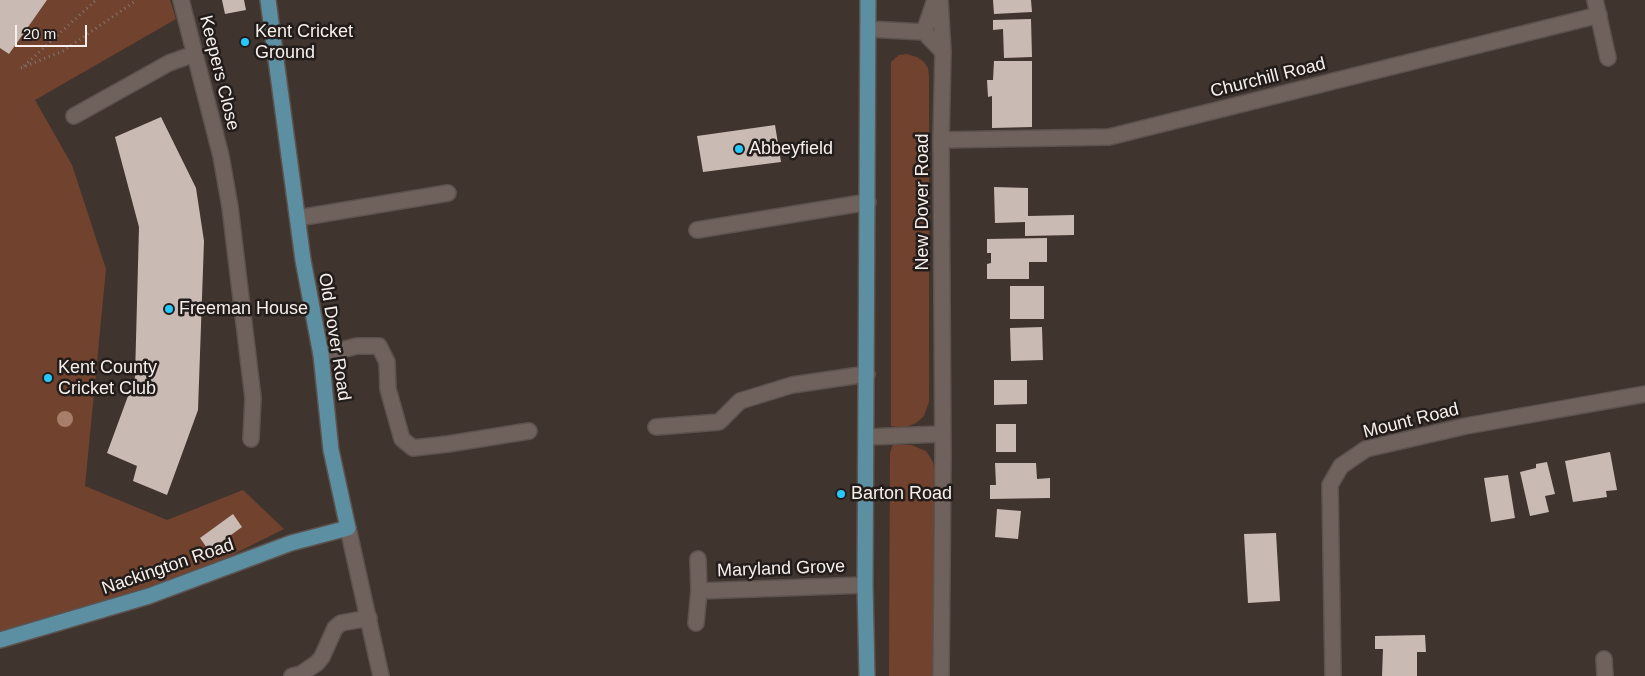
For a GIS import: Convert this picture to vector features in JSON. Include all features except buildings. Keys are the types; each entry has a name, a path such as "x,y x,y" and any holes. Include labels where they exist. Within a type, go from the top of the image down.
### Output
{"main road":[{"name":"Old Dover Road","path":"268,0 303,260 321,355 331,450 348,528"},
{"path":"867,676 865,585 868,0"},
{"name":"Nackington Road","path":"0,640 149,596 291,542 348,528"}],"street":[{"name":"Keepers Close","path":"181,0 221,156 230,208 253,398 251,439"},
{"path":"924,32 935,0"},
{"name":"New Dover Road","path":"940,0 943,52 941,140 941,434 943,457 941,676"},
{"name":"Churchill Road","path":"941,140 1108,137 1597,8 1608,58"},
{"path":"868,28 924,32 943,52"},
{"path":"74,116 169,64 194,54"},
{"path":"298,218 448,193"},
{"path":"697,230 868,202"},
{"path":"321,355 357,346 379,346 386,362 388,389 402,439 413,448 529,431"},
{"path":"656,427 719,422 740,401 792,385 867,374"},
{"name":"Mount Road","path":"1332,676 1330,485 1341,466 1366,449 1466,426 1645,394"},
{"path":"867,437 941,434"},
{"name":"Old Dover Road","path":"348,528 381,676"},
{"name":"Maryland Grove","path":"696,622 698,559"},
{"name":"Maryland Grove","path":"698,591 865,585"},
{"path":"292,676 301,674 317,663 322,657 335,628 341,623 369,618"},
{"path":"1604,659 1605,676"}],"path":[{"path":"96,0 21,68 63,51 137,0"}],"shaded area":[{"name":"Kent County Cricket Club","path":"0,0 170,0 176,19 35,100 72,165 106,269 85,486 167,520 243,490 284,529 212,565 149,588 0,632"},
{"path":"906,54 917,57 924,62 928,68 929,76 929,402 924,416 916,423 907,427 899,427 891,426 891,62 899,55"},
{"path":"893,444 911,445 926,451 933,462 933,676 889,676 890,453"}],"place":[{"name":"Kent Cricket Ground","path":"245,42"},
{"name":"Abbeyfield","path":"739,149"},
{"name":"Freeman House","path":"169,309"},
{"name":"Kent County Cricket Club","path":"48,378"},
{"name":"Barton Road","path":"841,494"}]}
